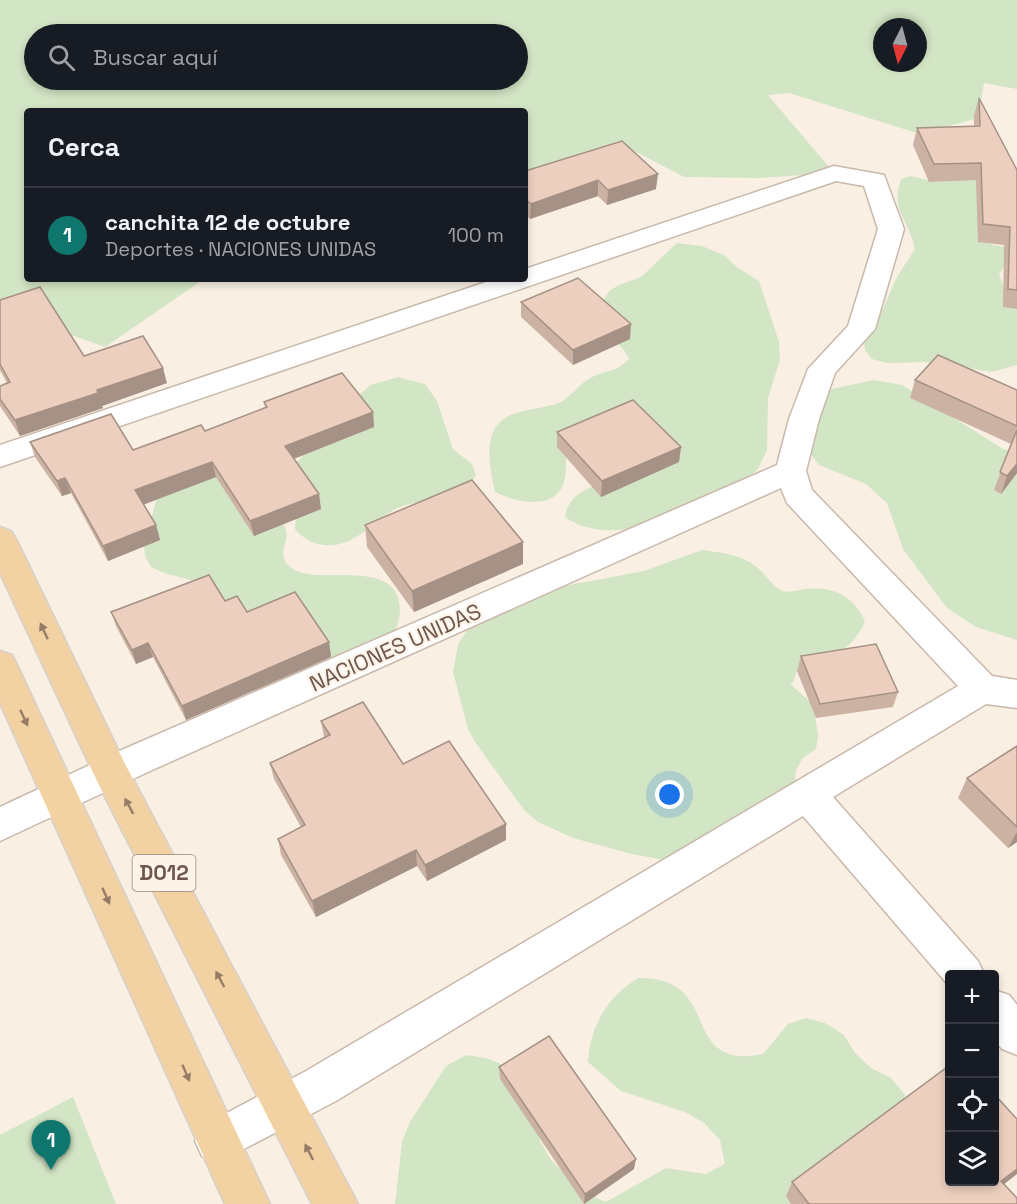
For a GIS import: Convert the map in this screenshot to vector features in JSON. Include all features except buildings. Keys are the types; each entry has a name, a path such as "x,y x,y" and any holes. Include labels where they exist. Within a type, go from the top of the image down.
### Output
{"main road":[{"name":"D012","path":"0,539 111,772 336,1204"},
{"name":"D012","path":"0,665 217,1141 248,1204"}],"street":[{"path":"217,1141 331,1080 807,794 1000,692 798,495 791,471 804,419 822,369 861,329 891,229 875,180 834,173 528,276"},
{"path":"0,456 511,282"},
{"name":"NACIONES UNIDAS","path":"0,825 111,772 791,471"},
{"path":"807,794 960,970"},
{"path":"999,1015 1017,1035"}],"green space":[{"path":"0,0 1017,0 1017,89 984,83 978,118 920,134 789,93 768,95 834,173 758,178 684,177 625,146 528,184 528,108 24,108 24,282 200,282 105,347 35,322 0,330"},
{"path":"911,176 935,182 971,179 996,180 983,226 977,232 984,241 989,243 1017,248 999,274 1008,298 1017,306 1017,365 992,372 932,362 887,363 872,359 865,350 864,341 879,318 897,277 915,249 898,199 901,179"},
{"path":"677,243 702,246 724,255 738,268 759,281 779,342 780,360 768,398 767,450 758,469 737,487 619,530 587,527 565,517 573,499 580,493 625,478 566,442 565,480 558,493 551,498 542,501 522,501 495,492 490,446 497,426 505,418 516,413 561,402 587,380 616,368 629,359 624,350 601,326 599,308 609,291 641,277"},
{"path":"398,377 425,384 437,401 453,449 472,464 476,475 470,483 454,494 412,503 394,510 345,543 323,545 308,540 295,529 298,494 293,472 297,462 361,393 371,385"},
{"path":"874,380 902,385 1003,449 1017,453 1017,640 976,627 947,608 903,549 887,503 866,484 819,465 811,454 810,443 823,395 832,389"},
{"path":"204,469 251,494 275,510 286,530 283,557 288,565 300,572 315,575 370,577 385,582 396,592 400,610 394,637 341,660 326,655 257,613 234,612 198,582 151,567 145,556 144,544 157,498"},
{"path":"702,550 742,558 756,566 783,591 815,588 841,594 855,605 865,621 860,632 846,648 828,659 797,671 793,683 790,684 814,705 818,736 816,749 803,758 796,770 792,816 783,829 751,846 674,862 632,854 573,838 538,822 524,810 468,729 453,672 458,644 474,620 564,586 644,571"},
{"path":"638,978 661,980 677,987 688,998 715,1046 736,1056 763,1054 788,1024 806,1018 825,1023 844,1035 855,1053 871,1068 891,1078 905,1095 903,1116 799,1204 395,1204 402,1142 410,1122 446,1066 466,1055 486,1058 506,1066 519,1080 540,1141 551,1160 584,1193 606,1202 666,1168 706,1174 725,1164 720,1140 704,1123 685,1112 621,1091 588,1062 592,1036 602,1013 627,985"},
{"path":"73,1097 116,1204 0,1204 0,1135"}],"place":[{"name":"canchita 12 de octubre","path":"51,1170"}]}
